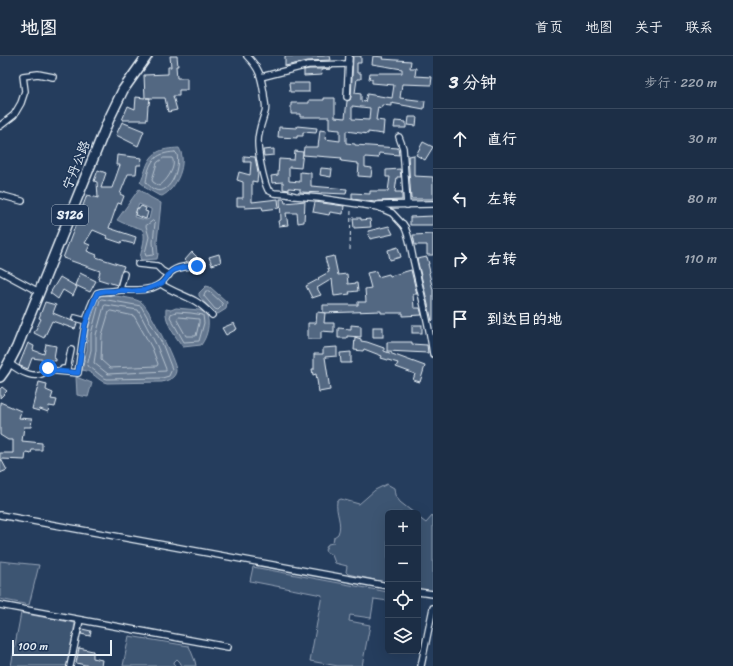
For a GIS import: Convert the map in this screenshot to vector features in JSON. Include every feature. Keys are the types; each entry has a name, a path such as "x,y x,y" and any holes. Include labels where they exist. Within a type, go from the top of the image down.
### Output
{"main road":[{"name":"宁丹公路","path":"0,377 17,347 109,119 123,90 147,56"}],"street":[{"path":"247,56 257,67 262,78 266,106 260,125 258,142 268,190 274,193 378,207 385,209 394,215 405,227 423,298 430,330 433,354"},
{"path":"347,97 349,56"},
{"path":"262,78 308,65 349,64"},
{"path":"0,126 14,115 21,103 25,91 23,76 38,74 53,78"},
{"path":"399,137 403,148 408,205"},
{"path":"0,195 22,202"},
{"path":"351,204 433,204"},
{"path":"138,264 157,266 162,271 169,274"},
{"path":"46,370 78,373 86,321 97,293 120,290 138,291 152,288 161,284 171,272 197,266"},
{"path":"0,271 39,292"},
{"path":"120,290 124,274"},
{"path":"161,284 196,301 212,315"},
{"path":"74,318 86,321"},
{"path":"5,366 17,369 28,375 38,374 48,368 67,370 71,350"},
{"path":"0,515 385,585"},
{"path":"421,592 433,594"},
{"path":"0,605 228,647"},
{"path":"421,666 433,608"},
{"path":"70,666 80,620"}],"path":[{"path":"350,250 351,204"}],"shaded area":[{"path":"387,484 394,488 395,495 400,502 410,510 385,510 385,582 348,574 346,572 347,566 335,563 332,555 325,550 328,544 333,543 334,537 338,534 340,526 337,501 341,499 359,504 375,490"},
{"path":"433,515 433,592 421,590 421,519 426,523"},
{"path":"0,561 39,565 29,605 0,599"},
{"path":"253,567 385,591 385,601 374,599 371,618 350,615 349,621 370,625 362,666 338,666 310,661 322,595 250,581"},
{"path":"21,613 75,623 67,666 11,666"},
{"path":"129,636 189,646 196,666 182,666 177,659 174,662 175,666 123,666"}],"water":[{"path":"179,148 182,167 180,175 172,188 162,196 144,187 145,186 140,182 147,164 153,155 161,150"},
{"path":"139,189 161,203 157,242 157,259 141,260 140,257 144,239 142,229 117,220","holes":["139,204 151,209 149,219 146,220 134,217"]},
{"path":"206,286 210,287 227,302 226,309 218,314 213,312 199,296 199,293"},
{"path":"98,295 137,300 144,305 172,357 176,371 173,377 162,382 107,383 90,372 82,370 87,350 88,329 95,308 96,297"},
{"path":"176,308 199,310 206,313 208,330 201,345 183,347 177,339 171,329 166,314 166,309 171,310"},
{"path":"76,377 92,383 88,397 77,395"}],"building":[{"path":"170,56 177,56 177,78 187,78 187,90 179,90 179,96 173,96 177,110 168,112 165,98 150,98 147,120 122,120 128,106 135,109 136,97 145,98 144,75 168,74 168,67 171,67"},
{"path":"285,56 330,56 331,60 308,61 285,66"},
{"path":"353,56 361,56 361,63 357,63 357,73 361,73 361,79 357,79 355,93 361,94 361,101 365,102 367,94 392,98 394,85 372,83 372,79 369,79 370,73 402,73 402,69 372,64 373,56 383,57 382,59 411,61 410,68 416,68 415,76 432,77 431,85 402,84 400,98 425,101 424,109 391,103 391,106 382,105 381,108 378,107 376,120 384,121 383,134 368,132 368,134 346,131 346,143 398,148 399,155 379,153 378,158 365,157 365,167 372,168 371,177 358,176 359,164 341,161 342,158 303,155 304,147 318,147 320,130 326,131 325,139 340,141 340,130 329,129 329,117 300,117 300,114 291,114 291,103 309,103 309,100 335,98 335,117 345,118 347,101 350,100","holes":["352,106 370,108 369,120 352,119"]},
{"path":"331,69 321,70 322,75 304,76 304,70"},
{"path":"289,83 309,83 309,92 290,92"},
{"path":"409,117 417,117 416,126 408,125"},
{"path":"395,121 406,122 406,128 394,128"},
{"path":"122,122 144,131 138,146 116,135"},
{"path":"297,126 317,128 316,133 303,132 303,136 297,136 297,138 278,137 279,127 297,128"},
{"path":"423,142 433,147 425,160 416,155"},
{"path":"274,149 274,155 264,156 263,150"},
{"path":"295,151 303,152 301,168 289,167 289,181 300,182 300,172 311,173 311,186 347,189 346,194 300,192 300,189 283,189 283,182 272,183 271,176 278,175 279,159 294,160"},
{"path":"117,155 142,158 141,165 137,165 136,174 128,174 120,194 124,196 121,204 118,203 109,228 136,237 134,244 122,241 121,243 106,238 107,236 93,230 85,243 90,245 87,251 97,255 96,257 124,266 117,285 98,279 100,271 63,258 87,195 98,198 97,182 94,181 98,170 106,173 101,188 112,188 120,165 116,165"},
{"path":"414,155 414,176 433,177 433,199 411,199 408,156"},
{"path":"244,156 255,157 258,173 257,182 252,181 252,202 278,199 279,208 263,210 262,207 245,208 245,206 237,206 237,198 243,198 243,182 237,180 239,172 250,175 251,162 244,162"},
{"path":"321,168 332,169 331,177 320,175"},
{"path":"400,169 401,177 397,177 395,192 402,192 402,200 375,202 352,199 352,193 370,194 370,191 388,191 390,177 386,177 386,170"},
{"path":"280,199 284,199 285,203 305,201 304,222 298,223 297,213 286,213 288,225 279,226 278,221 281,220"},
{"path":"315,202 344,206 343,214 330,212 329,215 313,212"},
{"path":"141,206 146,208 145,211 148,212 146,219 135,215 137,208 139,209"},
{"path":"433,216 433,225 410,225 410,217"},
{"path":"353,218 361,218 361,220 370,219 371,227 354,228"},
{"path":"389,226 393,234 370,239 368,231"},
{"path":"433,234 433,255 427,255 427,245 415,245 413,235"},
{"path":"398,247 401,257 390,260 388,250"},
{"path":"192,252 197,257 192,262 187,262 185,260"},
{"path":"219,254 221,262 212,265 209,257"},
{"path":"334,256 338,275 347,274 348,284 357,283 358,291 349,292 350,294 334,296 332,279 317,288 321,295 312,298 306,286 329,272 325,258"},
{"path":"427,257 433,290 432,321 417,259"},
{"path":"411,270 417,294 413,294 414,308 420,308 422,315 403,316 403,313 381,313 381,311 323,313 323,305 358,305 358,302 366,302 365,289 371,288 367,273 376,271 378,277 389,274 390,276"},
{"path":"80,273 96,281 90,292 75,285"},
{"path":"60,277 77,287 73,296 63,290 58,299 50,293"},
{"path":"45,302 56,305 53,313 77,323 75,329 52,321 44,338 34,333 41,319 39,318"},
{"path":"317,312 325,313 324,323 334,323 334,332 321,331 321,339 308,339 308,323 316,323"},
{"path":"234,323 237,329 226,335 222,328"},
{"path":"351,325 361,326 361,337 347,336 347,338 338,338 338,328 351,329"},
{"path":"412,325 422,325 422,333 412,333"},
{"path":"373,327 383,327 383,337 373,337"},
{"path":"355,337 361,339 361,341 384,348 384,351 425,366 420,382 413,380 415,374 396,367 398,363 381,358 382,356 364,349 363,351 354,350"},
{"path":"387,342 412,342 412,344 427,345 428,353 387,351"},
{"path":"28,343 34,346 33,350 44,354 46,344 56,346 54,358 56,361 32,358 28,369 20,366 19,365"},
{"path":"337,347 337,356 325,357 330,390 319,392 316,374 313,375 312,369 314,369 314,354 323,354 323,348"},
{"path":"351,352 351,363 341,363 340,353"},
{"path":"39,382 47,384 46,390 53,393 51,399 57,400 55,407 49,406 48,412 40,409 39,411 32,409"},
{"path":"2,387 7,391 0,398 0,389"},
{"path":"0,402 21,411 19,418 32,419 31,427 24,427 22,441 42,443 42,450 32,450 31,453 26,452 25,460 1,459 7,470 0,473 0,453 13,453 13,440 8,440 0,435"},
{"path":"82,629 91,631 90,636 81,634"},
{"path":"79,648 93,651 93,658 102,660 101,666 90,666 76,663"}],"route":[{"path":"48,368 46,370 78,373 85,325 97,293 104,291 145,290 162,283 174,270 197,266"}]}
